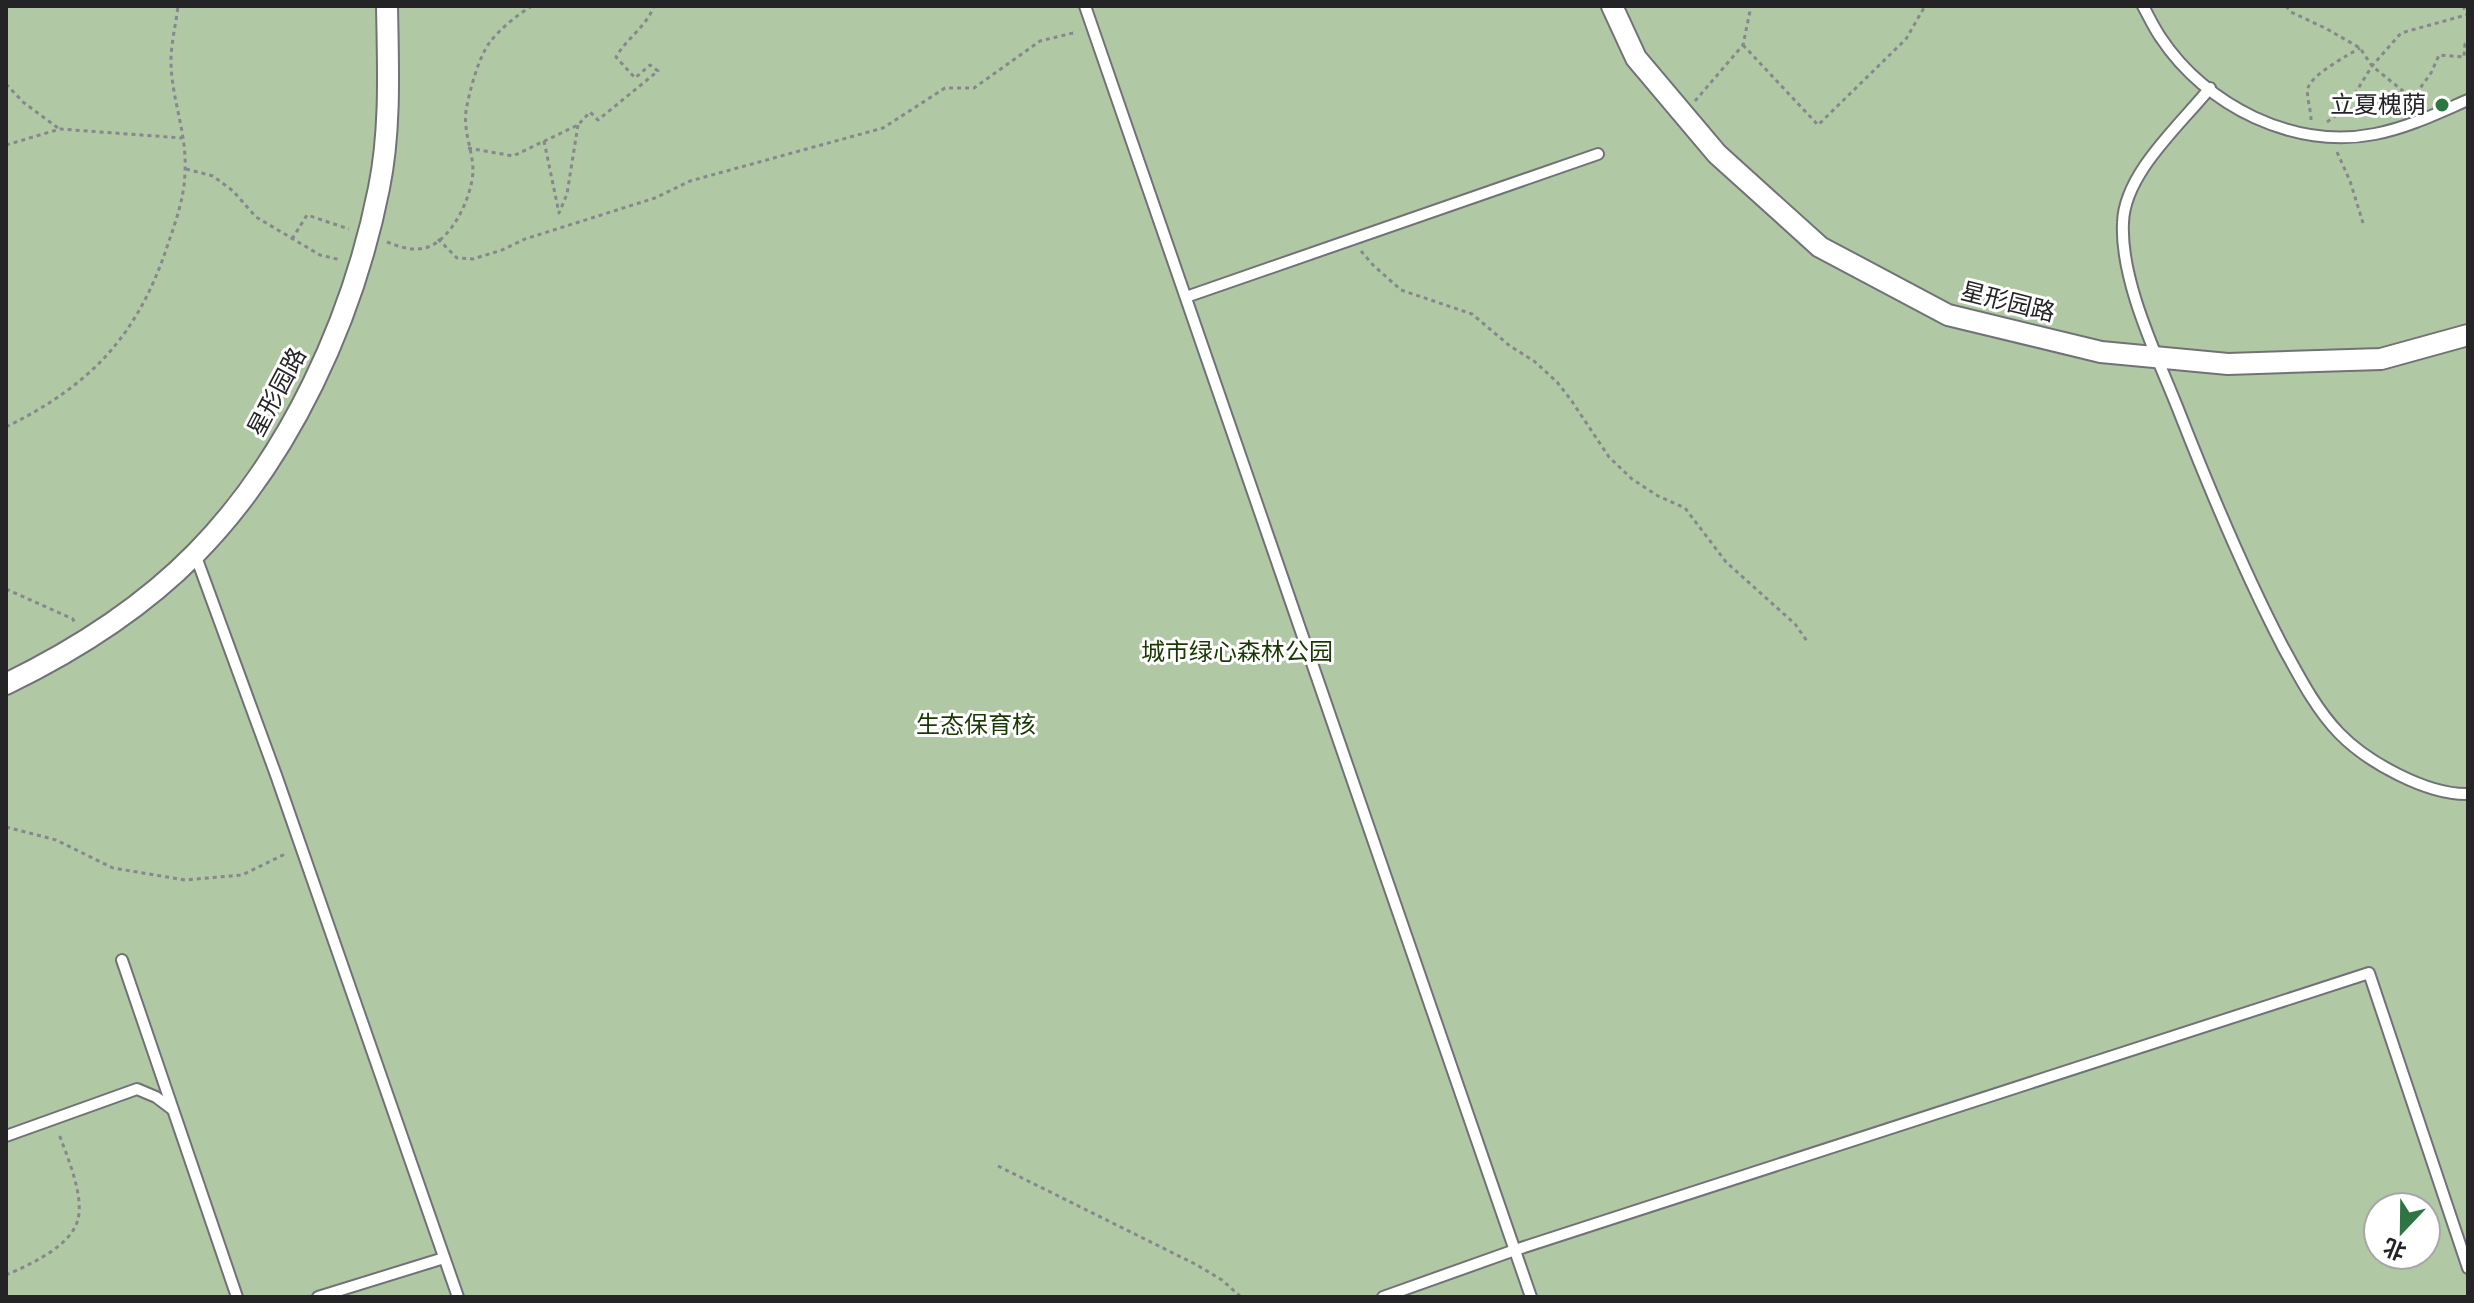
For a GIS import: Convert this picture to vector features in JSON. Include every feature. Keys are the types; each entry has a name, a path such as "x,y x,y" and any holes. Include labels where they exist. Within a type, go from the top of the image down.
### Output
{"street":[{"name":"星形园路","path":"6,684 58,658 127,612 195,554 224,521 271,457 297,413 332,343 360,265 380,186 388,107 387,6"},
{"name":"星形园路","path":"1612,6 1636,58 1717,154 1820,247 1948,315 2101,352 2228,364 2381,359 2468,335"}],"lane":[{"path":"1085,6 1531,1297"},
{"path":"2143,6 2161,39 2210,88 2261,122 2295,134 2373,135 2468,100"},
{"path":"2210,88 2133,185 2123,223 2127,264 2156,357 2214,499 2270,621 2308,692 2340,733 2379,763 2421,784 2468,794"},
{"path":"1186,297 1598,154"},
{"path":"195,554 301,846 458,1297"},
{"path":"122,960 237,1297"},
{"path":"1383,1297 1515,1250 2369,973 2468,1268"},
{"path":"6,1136 137,1089 156,1097 174,1110"},
{"path":"318,1297 444,1258"}],"path":[{"path":"6,427 47,407 92,373 128,332 161,267 179,211 186,169 171,61 178,6"},
{"path":"292,239 307,215 408,250 430,247 455,224 470,193 473,168 465,112 476,73 490,42 532,6"},
{"path":"468,148 513,156 578,125 590,112 598,120 658,71 650,65 635,78 616,57 649,19 654,6"},
{"path":"1743,45 1818,125 1906,39 1925,6"},
{"path":"2286,6 2291,12 2360,48 2372,66 2403,91 2416,94 2434,115"},
{"path":"2311,136 2346,108 2372,66 2401,33 2467,16 2463,6"},
{"path":"1684,114 1743,45 1750,11"},
{"path":"438,239 457,258 473,259 525,239 655,198 690,181 883,128 945,88 974,88 1040,41 1093,28"},
{"path":"2416,94 2439,55 2464,57 2465,44 2468,44"},
{"path":"2311,136 2312,104 2307,91 2311,82 2360,48"},
{"path":"6,84 23,102 60,129"},
{"path":"544,141 559,213 567,194 578,125"},
{"path":"6,145 60,129 182,138"},
{"path":"2338,136 2337,155 2350,181 2363,223"},
{"path":"186,169 213,176 233,191 256,217 320,255 360,265"},
{"path":"1351,239 1373,265 1401,290 1472,314 1510,346 1534,361 1557,382 1609,457 1632,479 1658,496 1685,508 1726,562 1795,624 1807,641"},
{"path":"6,589 73,619 82,642"},
{"path":"6,827 56,840 113,868 185,880 242,875 301,846"},
{"path":"6,1275 32,1264 57,1247 71,1233 78,1219 72,1168 53,1119"},
{"path":"998,1166 1185,1259 1222,1280 1241,1297"}],"green space":[{"name":"城市绿心森林公园","path":"6,6 2468,6 2468,1297 6,1297"}],"place":[{"name":"立夏槐荫","path":"2442,105"}],"park label":[{"name":"生态保育核","path":"976,725"}]}
